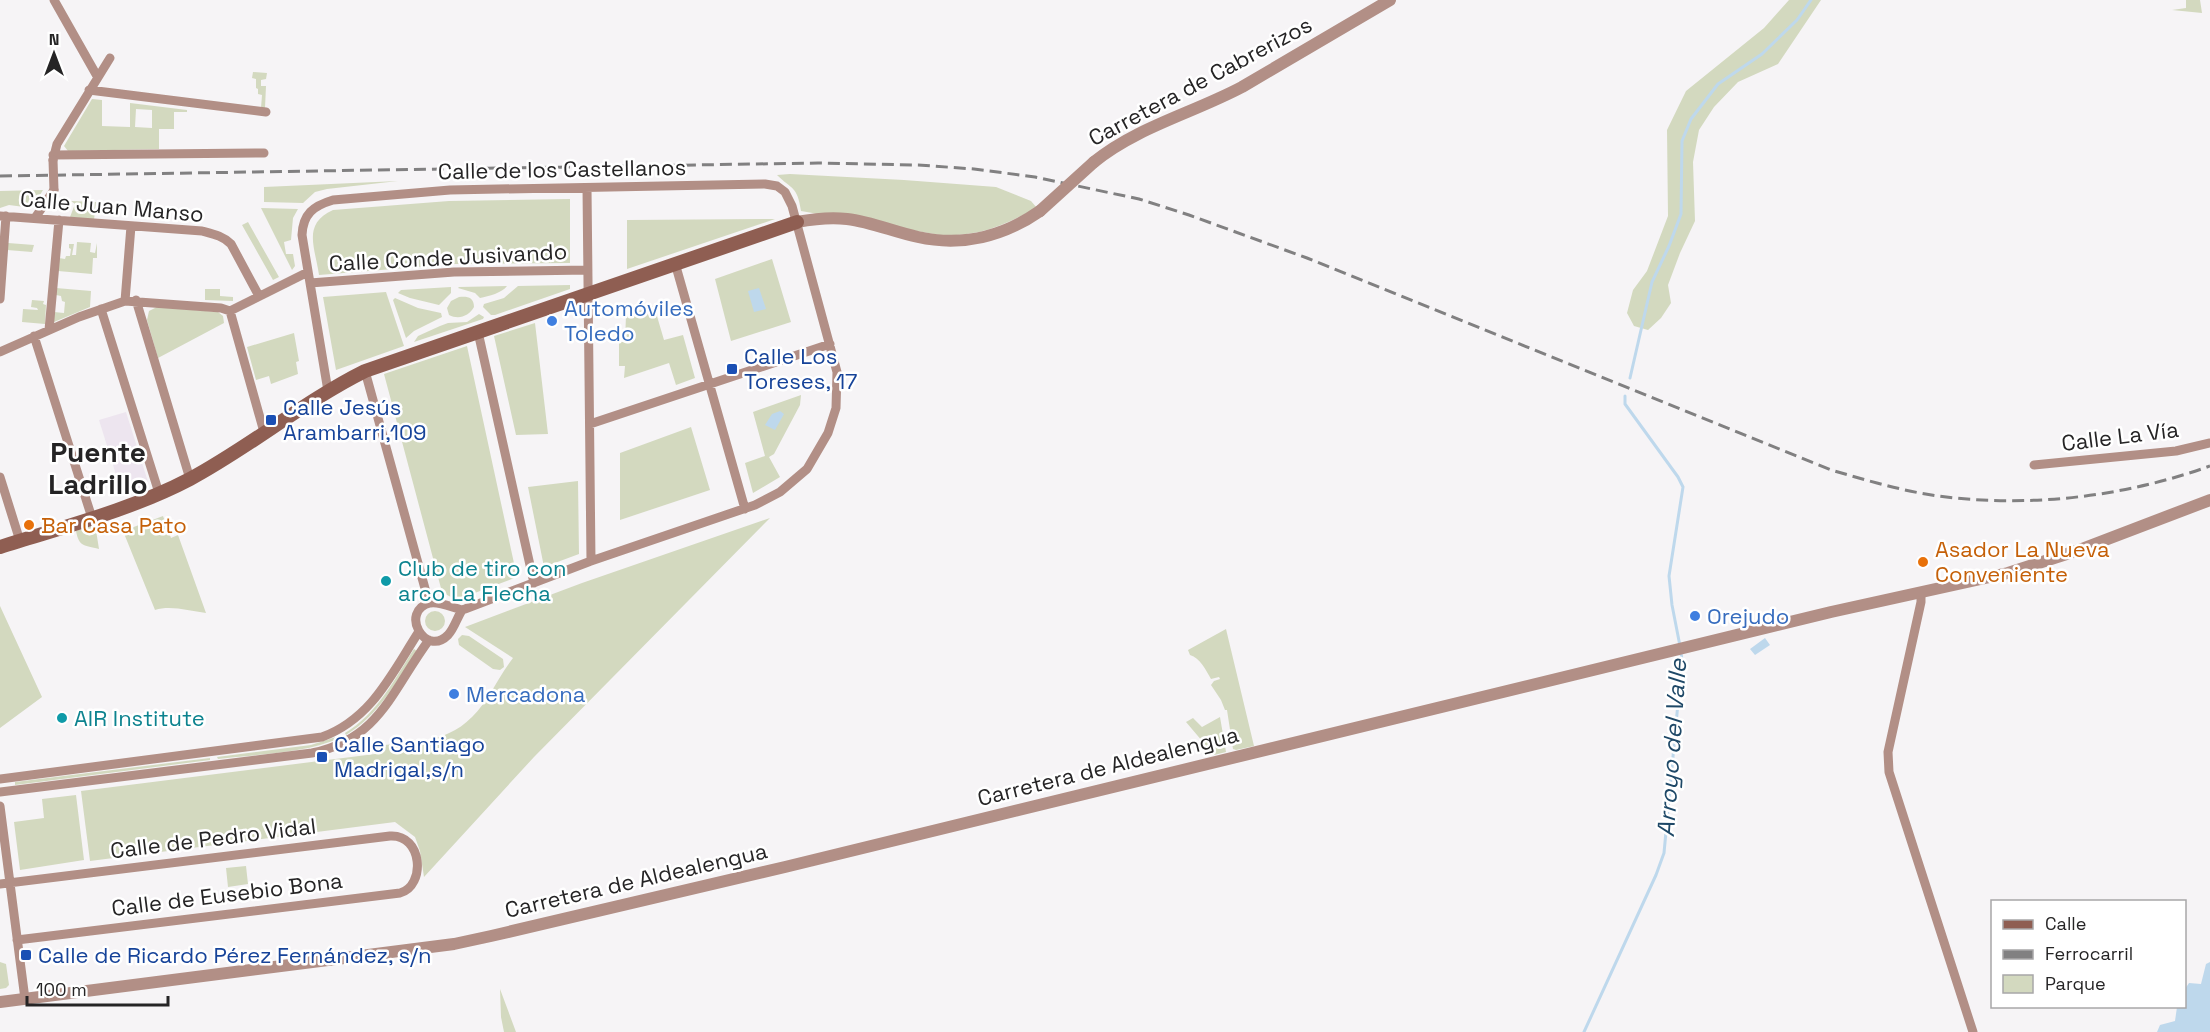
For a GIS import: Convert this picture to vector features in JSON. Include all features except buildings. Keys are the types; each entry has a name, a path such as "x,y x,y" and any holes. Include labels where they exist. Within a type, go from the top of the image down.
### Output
{"main road":[{"path":"0,547 92,518 190,479 328,391 365,371 797,222"}],"street":[{"path":"54,0 97,76"},
{"name":"Carretera de Cabrerizos","path":"797,222 846,219 918,237 963,241 995,235 1021,224 1040,211 1094,162 1135,135 1218,100 1390,0"},
{"path":"35,218 54,190 53,158 57,144 110,58"},
{"path":"89,90 266,112"},
{"path":"53,158 264,153"},
{"name":"Calle de los Castellanos","path":"308,272 302,235 303,225 309,213 320,204 333,200 450,190 765,184 777,186 785,192 797,222 837,372 836,408 823,444 807,469 787,487 762,502 591,561 462,610"},
{"path":"587,188 591,561"},
{"path":"0,299 3,216"},
{"name":"Calle Juan Manso","path":"3,216 202,231 224,238 231,244 259,296"},
{"path":"49,330 59,220"},
{"path":"125,301 131,226"},
{"path":"675,263 745,508"},
{"name":"Calle Conde Jusivando","path":"310,283 454,272 588,270"},
{"path":"0,352 34,336 125,301 221,308 230,311 308,272 328,391"},
{"path":"136,300 190,479"},
{"path":"144,322 145,312 153,302"},
{"path":"101,309 159,493"},
{"path":"230,311 264,432"},
{"path":"478,332 534,583"},
{"path":"34,336 92,518"},
{"path":"590,424 710,386 830,344"},
{"path":"365,371 429,603"},
{"name":"Calle La Vía","path":"2034,465 2176,451 2210,443"},
{"path":"0,477 20,541"},
{"name":"Carretera de Aldealengua","path":"0,1002 454,944 785,867 1679,648 2008,573 2210,501"},
{"path":"1921,592 1921,602 1888,752 1889,772 1973,1032"},
{"path":"429,603 445,606 462,610 447,636 442,639 429,640 418,633 415,622 419,610 429,603"},
{"path":"445,606 451,614 453,625"},
{"path":"0,779 322,737 340,730 371,706 418,633"},
{"path":"0,792 312,753 336,746 369,726 380,715 429,640"},
{"path":"0,806 5,884 17,940 25,999"},
{"name":"Calle de Pedro Vidal","path":"5,884 398,835 408,840 413,847 416,860"},
{"name":"Calle de Eusebio Bona","path":"17,940 400,893 414,883 417,874 416,860"}],"shaded area":[{"path":"126,412 149,485 122,494 99,420"}],"green space":[{"path":"1789,0 1821,0 1778,64 1738,82 1714,107 1699,130 1693,162 1695,221 1668,285 1671,303 1661,318 1648,330 1634,326 1627,313 1633,290 1647,271 1668,216 1667,130 1686,91 1764,28"},
{"path":"2186,0 2200,0 2202,13 2172,10 2186,8"},
{"path":"253,72 267,73 266,79 261,80 261,86 266,86 265,108 261,108 262,95 258,94 256,79 252,78"},
{"path":"92,99 102,100 102,126 130,127 130,103 187,110 187,112 174,112 174,129 159,129 159,149 68,151 64,146","holes":["136,109 152,110 152,128 135,127"]},
{"path":"777,175 996,187 1031,201 1037,208 991,229 968,234 940,235 801,211 796,192"},
{"path":"398,181 327,189 315,192 303,203 264,202 264,187"},
{"path":"43,190 32,208 9,205 0,208 0,191"},
{"path":"570,199 570,263 455,264 319,275 313,246 314,229 323,216 333,210 449,201"},
{"path":"71,201 96,202 94,220 70,217 75,204"},
{"path":"261,208 298,209 293,218 291,240 284,242 286,254 293,254 295,266 292,270"},
{"path":"775,219 627,269 627,220"},
{"path":"248,222 279,277 273,280 242,225"},
{"path":"77,242 91,243 90,252 95,253 97,243 97,258 93,258 92,274 58,271 59,258 65,259 66,256 70,256 69,244 74,244 72,255 76,255"},
{"path":"8,243 34,245 32,252 7,250"},
{"path":"772,259 791,322 731,341 715,279"},
{"path":"570,285 570,289 495,315 491,315 483,307 484,304 504,298 518,286"},
{"path":"507,286 499,292 480,298 475,293 458,288 459,287"},
{"path":"451,287 451,293 439,305 398,293 401,290"},
{"path":"56,288 91,291 90,307 54,322 54,312 64,313 65,302 62,301 61,296 56,295"},
{"path":"205,289 220,289 220,296 233,297 233,301 205,300"},
{"path":"386,292 404,346 336,370 323,297"},
{"path":"459,297 470,298 474,307 463,316 449,315 447,308 451,301"},
{"path":"395,298 418,308 441,313 442,317 414,331 406,338 393,300"},
{"path":"32,300 44,301 43,304 46,305 45,324 22,322 23,309 38,310 31,307"},
{"path":"654,306 664,340 683,335 695,378 676,385 669,363 624,378 625,366 619,366 619,342 625,342 626,315"},
{"path":"157,307 218,312 223,316 224,323 158,358 147,320 149,311"},
{"path":"479,314 484,317 483,319 414,342 418,336 440,326 467,322"},
{"path":"535,323 548,434 516,435 494,336"},
{"path":"294,333 299,361 296,362 298,374 271,384 269,376 256,380 247,347"},
{"path":"467,346 517,577 456,600 442,592 384,374"},
{"path":"801,395 800,405 774,454 769,457 780,477 753,493 745,463 765,456 753,412"},
{"path":"691,427 710,490 620,520 620,453"},
{"path":"578,481 579,554 544,567 528,487"},
{"path":"163,516 171,538 178,535 206,613 174,608 155,610 123,531"},
{"path":"770,518 534,757 424,877 420,851 415,837 395,822 90,861 81,791 375,754 384,745 416,742 443,736 467,722 477,711 513,658 465,627 582,583"},
{"path":"95,524 99,549 81,543 76,531"},
{"path":"0,606 42,697 0,728"},
{"path":"431,611 439,611 445,617 445,625 439,631 431,631 425,625 425,617"},
{"path":"1226,629 1254,746 1236,750 1233,749 1227,710 1211,685 1220,679 1219,677 1211,679 1188,650"},
{"path":"462,635 469,636 503,659 504,667 500,670 493,669 459,645 458,639"},
{"path":"414,649 417,651 386,697 368,718 346,735 345,733 376,706"},
{"path":"1220,717 1226,752 1214,755 1186,722 1193,718 1202,727"},
{"path":"339,736 340,738 326,743 280,753 218,759 217,757 311,745"},
{"path":"210,758 210,760 15,785 15,782"},
{"path":"76,795 84,860 20,870 14,822 44,818 42,799"},
{"path":"246,866 248,884 228,887 226,868"},
{"path":"0,962 6,964 9,985 0,989"},
{"path":"500,989 516,1032 504,1032"}],"water":[{"path":"759,288 766,309 754,312 748,291"},
{"path":"780,411 784,414 775,430 765,425 772,414"},
{"path":"1765,638 1770,645 1755,655 1750,649"},
{"path":"2210,962 2210,1032 2157,1032 2160,1025 2175,1021 2177,1008 2186,1008 2186,988 2189,983 2201,984 2206,964"}],"waterway":[{"name":"Arroyo del Valle","path":"1630,378 1652,282 1681,214 1682,141 1691,119 1718,84 1762,54 1797,20 1811,0"},
{"name":"Arroyo del Valle","path":"1625,396 1625,404 1683,487 1669,576 1680,646"},
{"name":"Arroyo del Valle","path":"1584,1032 1664,853 1681,653"}],"railway":[{"path":"0,176 818,163 918,165 1035,177 1139,199 1189,215 1307,258 1831,470 1898,488 1938,496 1972,499 2041,500 2110,492 2177,477 2210,466"}],"place":[{"name":"Automóviles Toledo","path":"552,321"},
{"name":"Calle Los Toreses, 17","path":"732,369"},
{"name":"Calle Jesús Arambarri,109","path":"271,420"},
{"name":"Bar Casa Pato","path":"29,525"},
{"name":"Asador La Nueva Conveniente","path":"1923,562"},
{"name":"Club de tiro con arco La Flecha","path":"386,581"},
{"name":"Orejudo","path":"1695,616"},
{"name":"Mercadona","path":"454,694"},
{"name":"AIR Institute","path":"62,718"},
{"name":"Calle Santiago Madrigal,s/n","path":"322,757"},
{"name":"Calle de Ricardo Pérez Fernández, s/n","path":"26,955"}],"district":[{"name":"Puente Ladrillo","path":"98,468"}]}
